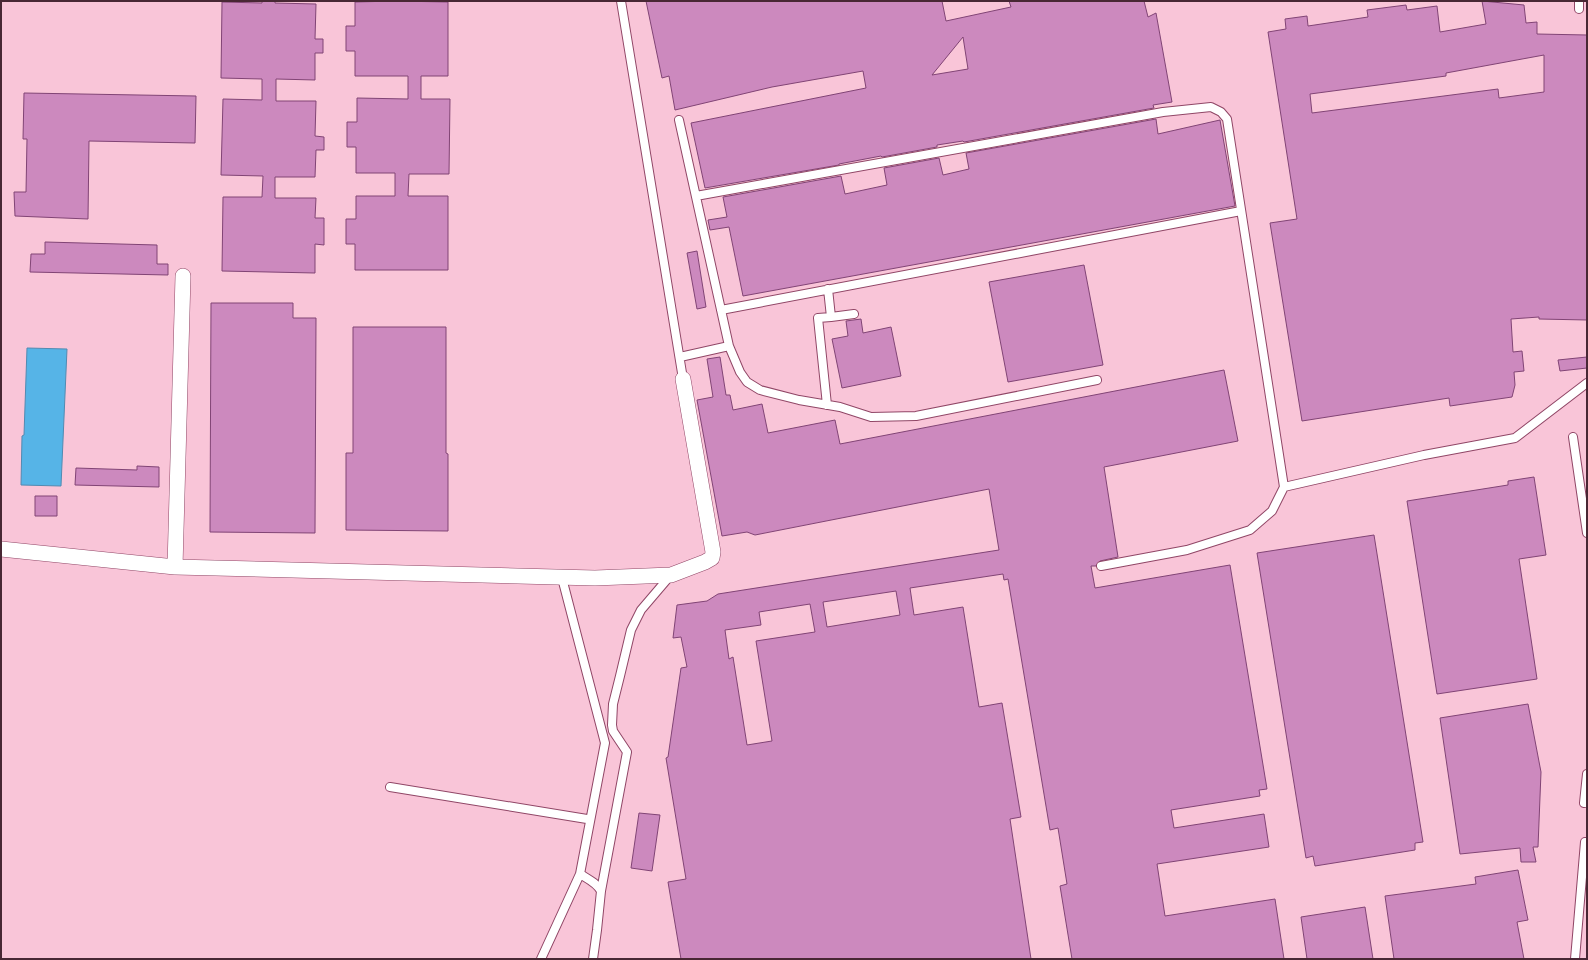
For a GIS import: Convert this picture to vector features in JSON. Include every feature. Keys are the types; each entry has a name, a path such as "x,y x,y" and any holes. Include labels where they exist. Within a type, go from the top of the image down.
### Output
{"street":[{"path":"175,567 183,276"},
{"path":"1,549 175,567 562,578 670,575 706,562 712,558 713,552 683,379"}],"lane":[{"path":"621,1 683,379"},
{"path":"696,196 1163,112 1212,107 1221,112 1228,120 1284,487 1272,511 1250,530 1187,550 1101,566"},
{"path":"679,120 729,346 740,372 747,382 760,390 840,407 871,417 916,416 1096,380"},
{"path":"721,310 1241,211"},
{"path":"828,289 831,317"},
{"path":"827,405 818,318 854,314"},
{"path":"680,357 729,346"},
{"path":"1284,487 1424,455 1515,438 1587,382"},
{"path":"1573,437 1587,533"},
{"path":"593,959 601,891 627,752 613,731 613,704 631,630 641,610 670,575"},
{"path":"540,959 580,874 589,820 605,743 562,578"},
{"path":"1584,803 1587,774"},
{"path":"390,787 586,818 589,820"},
{"path":"1575,959 1585,842"},
{"path":"580,874 598,886 601,891"}],"water":[{"path":"27,348 67,349 61,486 21,485"}],"building":[{"path":"262,1 275,1 275,3 316,4 315,39 323,39 323,53 315,53 315,80 276,79 276,101 316,101 315,136 324,137 324,150 316,150 315,177 275,177 275,198 316,198 315,218 324,218 324,245 315,244 315,273 222,271 223,197 262,197 263,176 221,175 223,99 262,100 262,79 221,78 222,2 262,3"},
{"path":"646,1 942,1 946,21 1011,7 1009,1 1144,1 1148,17 1156,13 1172,102 1153,105 1154,108 964,142 937,145 937,147 705,188 691,123 866,88 863,71 772,87 675,110 669,76 662,78","holes":["963,37 968,69 932,75"]},
{"path":"1482,1 1524,5 1526,23 1537,22 1537,34 1587,35 1587,320 1539,319 1539,317 1511,319 1513,352 1522,351 1524,371 1514,372 1515,385 1512,397 1450,406 1449,398 1302,421 1270,223 1297,219 1268,32 1286,29 1285,19 1307,16 1308,26 1368,17 1367,10 1406,5 1407,10 1437,6 1440,32 1486,24","holes":["1544,55 1544,92 1499,98 1498,89 1312,113 1310,94 1446,76 1446,73"]},
{"path":"355,2 448,2 448,76 421,76 421,99 450,99 449,174 409,174 408,196 448,196 448,270 355,270 355,244 346,244 346,219 356,219 356,196 395,196 395,173 356,173 356,147 347,147 347,122 357,122 357,98 408,99 408,76 355,76 355,51 346,51 346,26 355,26"},
{"path":"24,93 196,96 195,143 89,141 88,219 15,216 14,192 26,192 27,139 23,139"},
{"path":"1156,119 1158,134 1220,120 1235,206 743,296 729,227 710,230 708,220 727,217 723,197 841,176 845,194 887,185 884,168 939,158 943,175 969,169 966,153"},
{"path":"45,242 157,245 157,264 168,264 168,275 30,272 31,254 45,254"},
{"path":"697,251 706,307 697,309 687,253"},
{"path":"1084,265 1103,365 1008,382 989,282"},
{"path":"211,303 293,303 293,318 316,318 315,533 210,532"},
{"path":"861,319 863,333 891,327 901,376 842,388 832,339 848,336 846,321"},
{"path":"353,327 446,327 446,453 448,454 448,531 346,530 346,453 353,453"},
{"path":"720,357 726,395 730,395 733,410 762,404 768,433 835,420 840,444 1224,370 1238,441 1104,467 1118,557 1100,561 1096,566 1091,566 1095,588 1230,565 1267,789 1259,790 1260,796 1171,810 1174,828 1264,814 1269,847 1157,864 1165,916 1275,899 1284,959 1072,959 1060,886 1067,884 1058,828 1050,830 1008,579 1004,580 1003,574 910,588 914,615 963,607 979,707 1002,703 1021,817 1010,819 1031,959 681,959 668,882 686,879 666,758 668,757 681,668 687,667 681,637 673,638 677,605 707,601 718,594 999,550 989,489 755,535 747,532 722,536 697,400 713,397 707,359","holes":["896,591 900,615 827,627 823,602","810,604 815,632 756,641 772,741 747,745 733,657 729,659 725,630 761,625 759,612"]},
{"path":"1587,357 1587,368 1560,371 1558,360"},
{"path":"137,466 159,467 159,487 75,485 76,468 137,470"},
{"path":"1534,477 1546,555 1519,559 1537,679 1437,694 1407,501 1508,485 1508,481"},
{"path":"35,496 57,496 57,516 35,516"},
{"path":"1374,535 1423,842 1415,843 1415,850 1315,866 1313,856 1306,858 1257,553"},
{"path":"1528,704 1541,772 1538,847 1533,847 1536,862 1521,862 1520,848 1460,854 1440,718"},
{"path":"639,813 660,815 652,871 631,868"},
{"path":"1518,870 1528,920 1517,922 1524,959 1394,959 1385,896 1476,884 1475,877"},
{"path":"1365,907 1373,959 1307,959 1301,917"}]}
